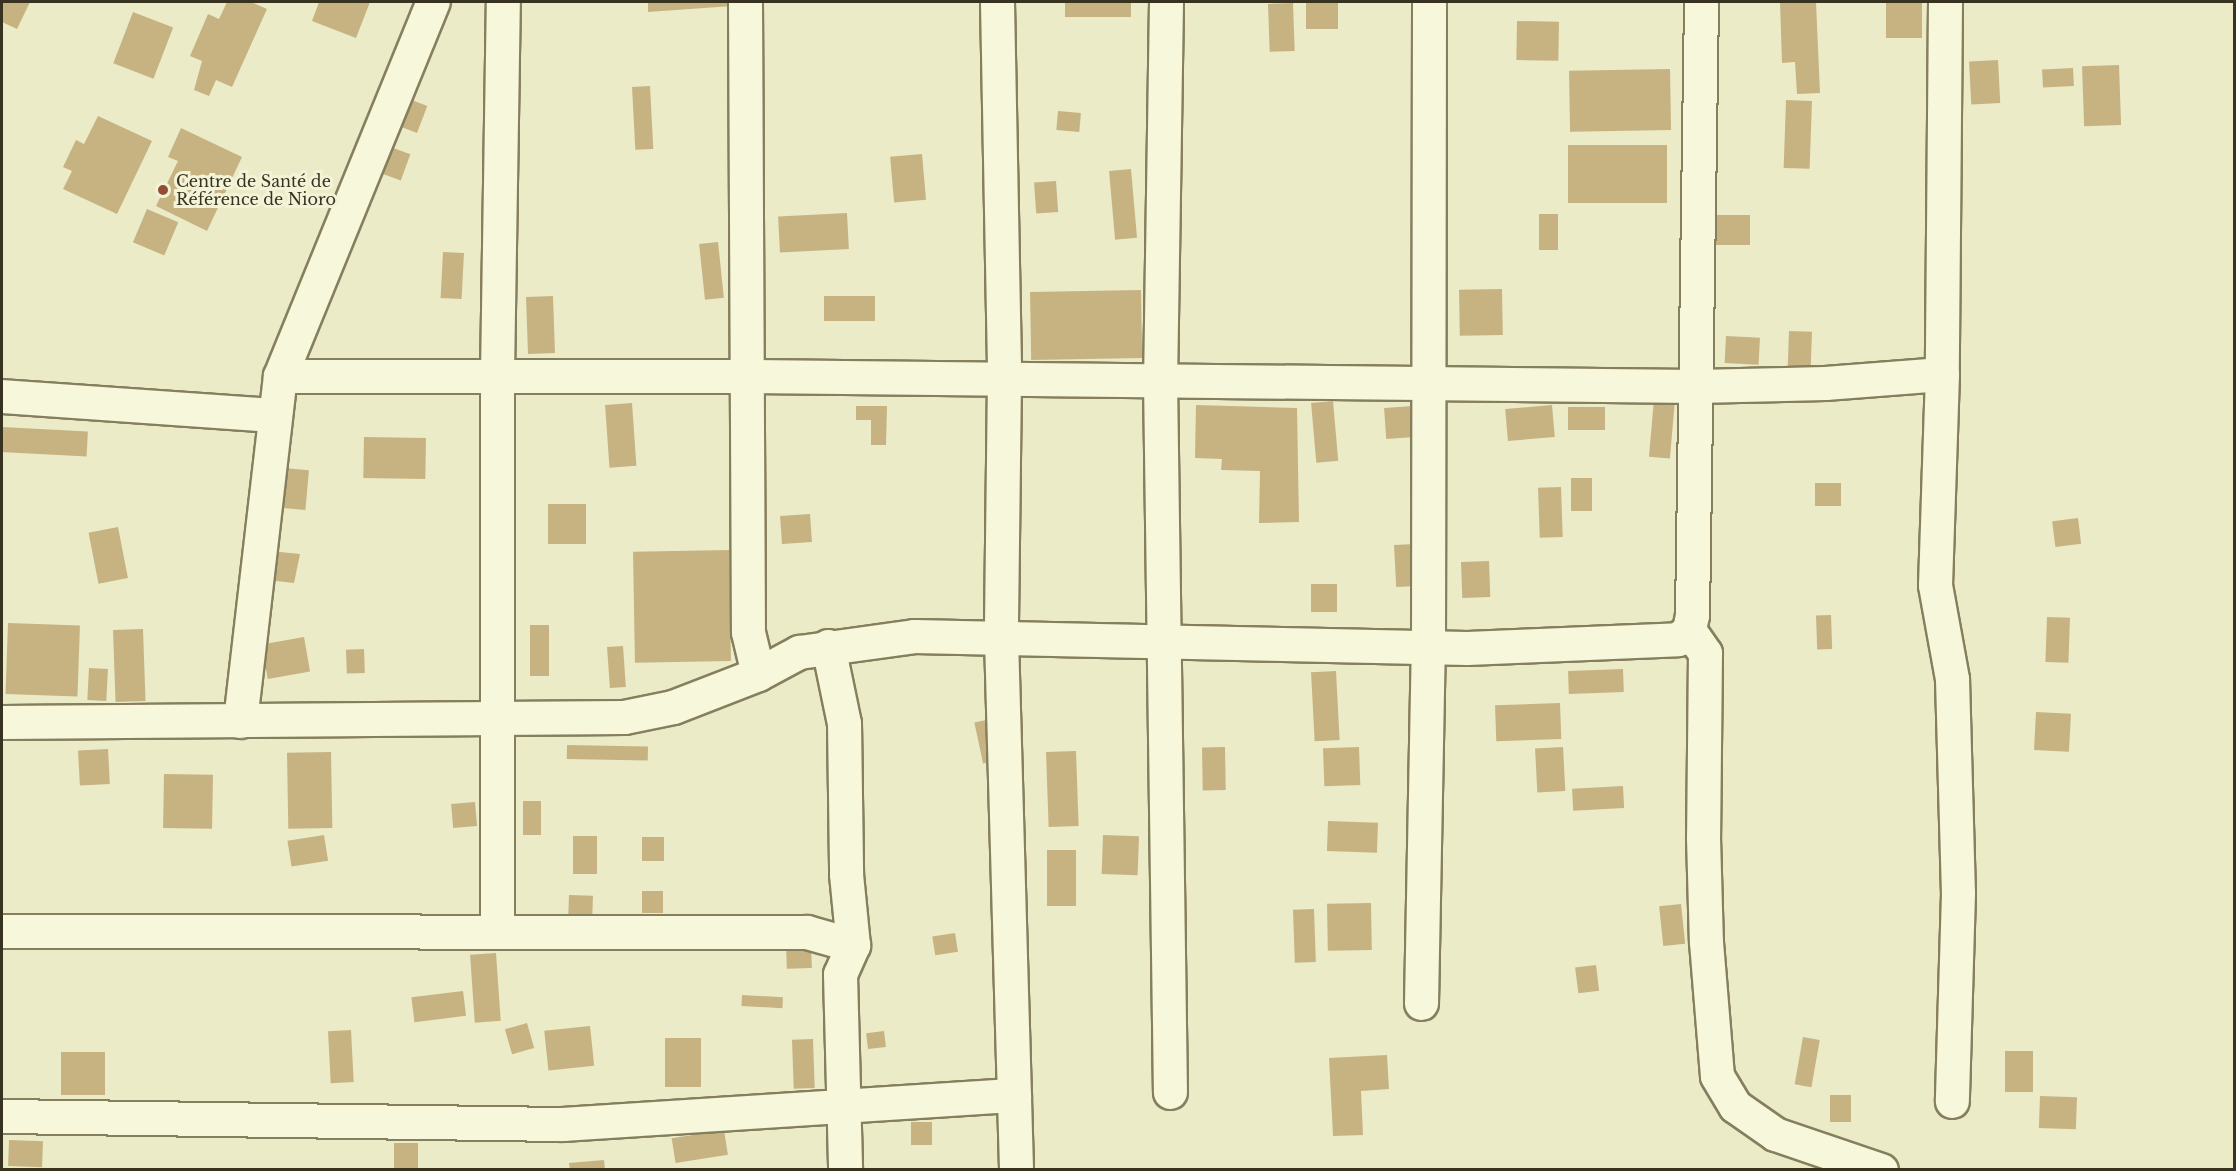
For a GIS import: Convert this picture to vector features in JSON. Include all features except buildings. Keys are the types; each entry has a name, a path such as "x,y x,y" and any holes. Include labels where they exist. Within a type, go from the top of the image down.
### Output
{"street":[{"path":"240,721 273,415 280,376 433,2"},
{"path":"497,930 497,374 503,2"},
{"path":"745,2 748,632 758,674"},
{"path":"997,2 1004,378 1001,638 1017,1170"},
{"path":"1166,2 1160,379 1170,1092"},
{"path":"1421,1003 1428,647 1426,382 1429,2"},
{"path":"2,722 624,717 673,707 758,674 799,652 828,646 914,636 1428,647 1678,639 1689,630 1692,615 1701,2"},
{"path":"1945,2 1942,374 1935,585 1952,679 1958,893 1952,1101"},
{"path":"280,376 747,375 1695,386 1825,383 1942,374"},
{"path":"2,396 273,415"},
{"path":"1689,630 1705,653 1702,837 1706,942 1717,1076 1735,1106 1775,1134 1881,1170"},
{"path":"828,646 844,723 846,874 853,945 840,974 845,1170"},
{"path":"2,931 807,932 853,945"},
{"path":"2,1116 563,1124 845,1108 1014,1095"}],"place":[{"name":"Centre de Santé de Référence de Nioro","path":"163,190"}]}
